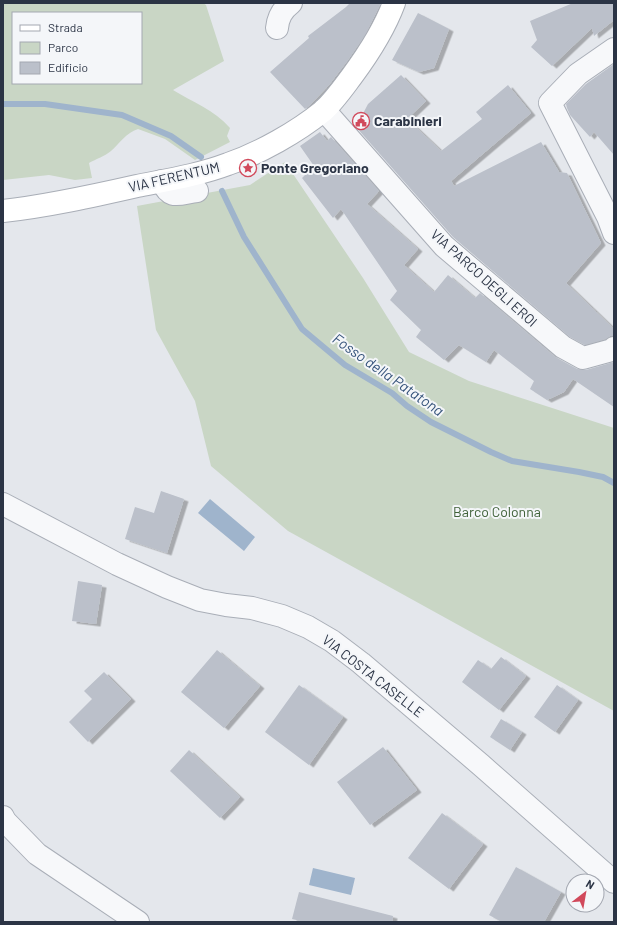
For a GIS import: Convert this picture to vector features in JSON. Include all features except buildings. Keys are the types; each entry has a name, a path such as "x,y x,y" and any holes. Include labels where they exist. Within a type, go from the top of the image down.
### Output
{"main road":[{"name":"VIA FERENTUM","path":"3,211 30,208 207,171 242,159 283,138 324,110 342,90 371,49 386,23 394,3"}],"street":[{"path":"277,28 278,20 284,8 291,3"},
{"path":"614,49 578,74 550,103 608,217 614,234"},
{"name":"VIA PARCO DEGLI EROI","path":"324,110 444,246 563,347 583,358 612,350 614,348"},
{"path":"162,181 168,192 174,195 197,191"},
{"name":"VIA COSTA CASELLE","path":"3,504 154,582 200,600 252,608 282,616 308,627 332,641 361,663 481,765 614,882"},
{"path":"3,817 5,821 37,854 138,922"}],"green space":[{"path":"3,3 203,3 206,5 224,61 173,90 210,111 224,122 230,128 227,136 230,142 195,160 165,139 138,129 127,136 109,153 89,163 92,178 75,180 49,175 3,180"},
{"name":"Barco Colonna","path":"285,162 363,278 409,352 469,381 614,428 614,711 288,531 211,466 195,401 156,330 137,206 250,185"}],"water":[{"path":"210,499 255,537 244,551 198,513"},
{"path":"313,868 355,878 351,895 309,885"}],"waterway":[{"name":"Fosso della Patatona","path":"3,104 45,104 122,115 171,136 201,157"},
{"name":"Fosso della Patatona","path":"222,191 244,237 302,329 345,365 392,393 407,406 431,422 491,452 512,461 603,477 614,483"}],"place":[{"name":"Carabinieri","path":"361,121"},
{"name":"Ponte Gregoriano","path":"248,168"}]}
